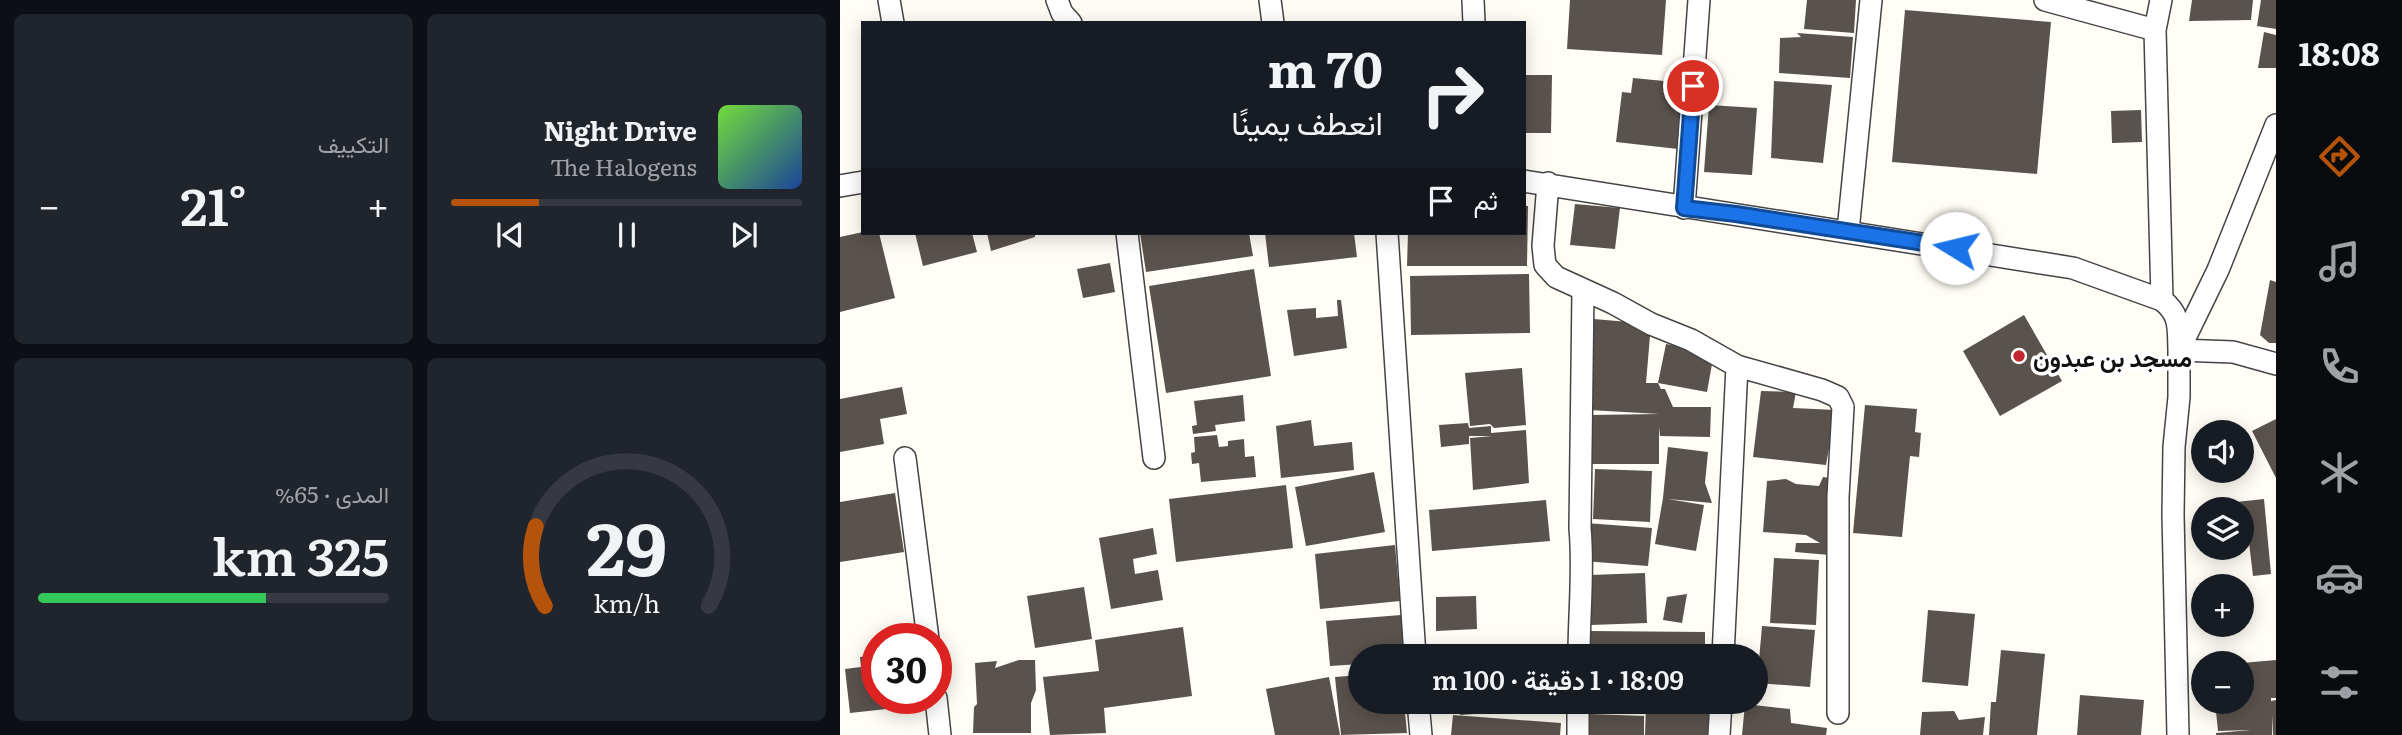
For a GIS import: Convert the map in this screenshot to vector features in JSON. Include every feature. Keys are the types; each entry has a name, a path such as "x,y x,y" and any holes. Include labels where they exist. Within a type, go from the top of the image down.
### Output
{"street":[{"path":"888,0 893,21"},
{"path":"1057,0 1062,13 1069,21"},
{"path":"1270,0 1273,21"},
{"path":"1473,0 1474,21"},
{"path":"1684,208 1699,0"},
{"path":"1848,232 1871,0"},
{"path":"2045,0 2155,30"},
{"path":"2161,0 2155,30 2162,300"},
{"path":"2179,350 2218,270 2276,125"},
{"path":"840,186 861,181"},
{"path":"1526,181 2073,268 2162,300 2172,307 2178,319 2179,350 2173,515 2178,735"},
{"path":"1548,183 1543,246 1545,265 1556,277 1690,340 1737,366 1838,397 1843,407 1838,497 1838,713"},
{"path":"1127,235 1154,458"},
{"path":"1387,235 1414,644"},
{"path":"1579,644 1583,561 1580,528 1583,291"},
{"path":"2179,350 2233,352 2276,364"},
{"path":"1724,644 1737,366"},
{"path":"905,458 926,623"},
{"path":"938,714 940,735"},
{"path":"1419,714 1421,735"},
{"path":"1578,714 1578,735"},
{"path":"1719,735 1720,714"}],"building":[{"path":"1570,0 1666,0 1662,55 1567,49"},
{"path":"1807,0 1856,0 1854,33 1804,29"},
{"path":"2192,0 2253,0 2251,20 2189,21"},
{"path":"2261,0 2276,0 2276,29 2257,26"},
{"path":"1905,10 2051,22 2037,174 1892,162"},
{"path":"2264,32 2276,35 2276,68 2258,68"},
{"path":"1797,33 1853,37 1850,78 1779,73 1780,38 1801,37"},
{"path":"1526,75 1552,75 1551,133 1526,133"},
{"path":"1633,78 1685,83 1678,149 1616,142 1622,92 1631,93"},
{"path":"1774,81 1832,85 1823,163 1771,158"},
{"path":"1709,105 1757,108 1752,175 1704,172"},
{"path":"2141,110 2142,142 2112,143 2111,111"},
{"path":"1575,204 1620,208 1615,249 1570,245"},
{"path":"1528,206 1527,266 1407,266 1408,235 1526,235"},
{"path":"861,232 861,235 879,235 895,298 840,312 840,237"},
{"path":"915,235 973,235 977,252 923,266"},
{"path":"987,235 1035,235 1035,237 991,251"},
{"path":"1140,235 1249,235 1253,256 1146,272"},
{"path":"1265,235 1354,235 1357,257 1269,267"},
{"path":"1110,263 1115,292 1083,298 1077,269"},
{"path":"1254,269 1271,376 1166,393 1149,286"},
{"path":"1529,274 1530,333 1411,335 1410,276"},
{"path":"2270,280 2276,282 2276,343 2269,343 2260,335"},
{"path":"1337,300 1341,300 1347,348 1294,356 1287,310 1316,308 1316,318 1338,316"},
{"path":"2024,315 2062,381 2000,416 1963,351"},
{"path":"1594,319 1651,324 1646,383 1658,383 1661,389 1665,389 1673,407 1711,407 1710,437 1660,436 1659,427 1659,464 1589,464 1589,415 1659,414 1589,410"},
{"path":"1666,344 1714,353 1707,392 1658,383"},
{"path":"1522,368 1526,425 1494,428 1490,424 1470,426 1465,373"},
{"path":"902,387 907,414 880,419 884,444 840,452 840,399"},
{"path":"1761,391 1796,392 1793,408 1836,410 1826,465 1753,457"},
{"path":"1243,395 1245,421 1215,425 1216,431 1193,434 1192,426 1197,425 1194,401"},
{"path":"1865,405 1917,409 1915,432 1921,433 1919,457 1910,456 1902,537 1853,533"},
{"path":"2276,419 2276,478 2254,435 2254,430"},
{"path":"1311,420 1314,446 1352,442 1354,470 1281,478 1276,426"},
{"path":"1468,423 1469,428 1491,426 1491,433 1526,430 1529,483 1473,490 1470,438 1492,436 1469,436 1469,444 1441,447 1439,425"},
{"path":"1217,435 1219,447 1228,446 1228,441 1244,439 1245,457 1254,456 1256,477 1201,482 1199,463 1192,464 1191,453 1195,452 1194,437"},
{"path":"1668,447 1708,452 1705,483 1712,503 1668,499 1704,505 1696,551 1655,544"},
{"path":"1595,469 1652,471 1650,522 1593,519"},
{"path":"1374,472 1385,532 1306,546 1295,487"},
{"path":"1823,477 1845,480 1841,556 1795,552 1796,543 1820,543 1806,535 1763,532 1767,481 1786,479 1796,484 1819,486"},
{"path":"1286,485 1293,548 1176,562 1169,499"},
{"path":"895,493 904,552 840,562 840,502"},
{"path":"2264,499 2271,574 2253,574 2254,500"},
{"path":"1546,500 1550,541 1432,551 1429,510"},
{"path":"1586,523 1652,528 1648,566 1583,561"},
{"path":"1153,528 1157,554 1133,559 1135,574 1158,570 1163,600 1111,609 1099,538"},
{"path":"1395,545 1400,601 1320,609 1315,554"},
{"path":"1774,558 1819,560 1816,625 1770,623"},
{"path":"1645,573 1647,623 1591,625 1590,575"},
{"path":"1084,587 1092,639 1035,648 1027,596"},
{"path":"1687,594 1682,623 1663,620 1667,597"},
{"path":"1476,596 1477,629 1436,631 1436,597"},
{"path":"1928,610 1975,614 1968,686 1922,682"},
{"path":"1401,615 1403,644 1348,644 1348,665 1330,666 1326,621"},
{"path":"1762,626 1815,630 1810,687 1768,684 1768,644 1760,644"},
{"path":"1183,627 1192,696 1104,708 1106,733 1050,735 1043,677 1099,671 1095,640"},
{"path":"1589,631 1705,632 1705,644 1588,644"},
{"path":"2001,650 2045,654 2037,735 1989,735 1991,702 1996,702"},
{"path":"1019,660 1035,660 1036,690 1031,703 1031,733 973,733 974,707 977,704 975,663 997,661 995,668"},
{"path":"2276,660 2276,698 2271,698 2271,701 2276,700 2276,735 2273,735 2272,715 2272,735 2216,735 2251,730 2218,731 2216,714 2254,714 2254,662"},
{"path":"861,667 861,712 850,713 845,669"},
{"path":"1348,676 1348,714 1405,714 1407,733 1341,735 1335,677"},
{"path":"1329,677 1340,735 1275,735 1266,689"},
{"path":"2080,695 2144,700 2141,735 2077,735"},
{"path":"1768,707 1790,709 1791,723 1827,728 1826,735 1742,735 1744,714 1768,714"},
{"path":"1954,711 1959,720 1985,717 1983,735 1920,735 1922,712"},
{"path":"1590,714 1644,716 1644,735 1589,735"},
{"path":"1646,714 1709,714 1708,735 1645,735"},
{"path":"1453,715 1561,723 1560,735 1451,735"}],"place":[{"name":"مسجد بن عبدون","path":"2019,356"}],"route":[{"path":"1693,86 1684,208 1956,248"}]}
